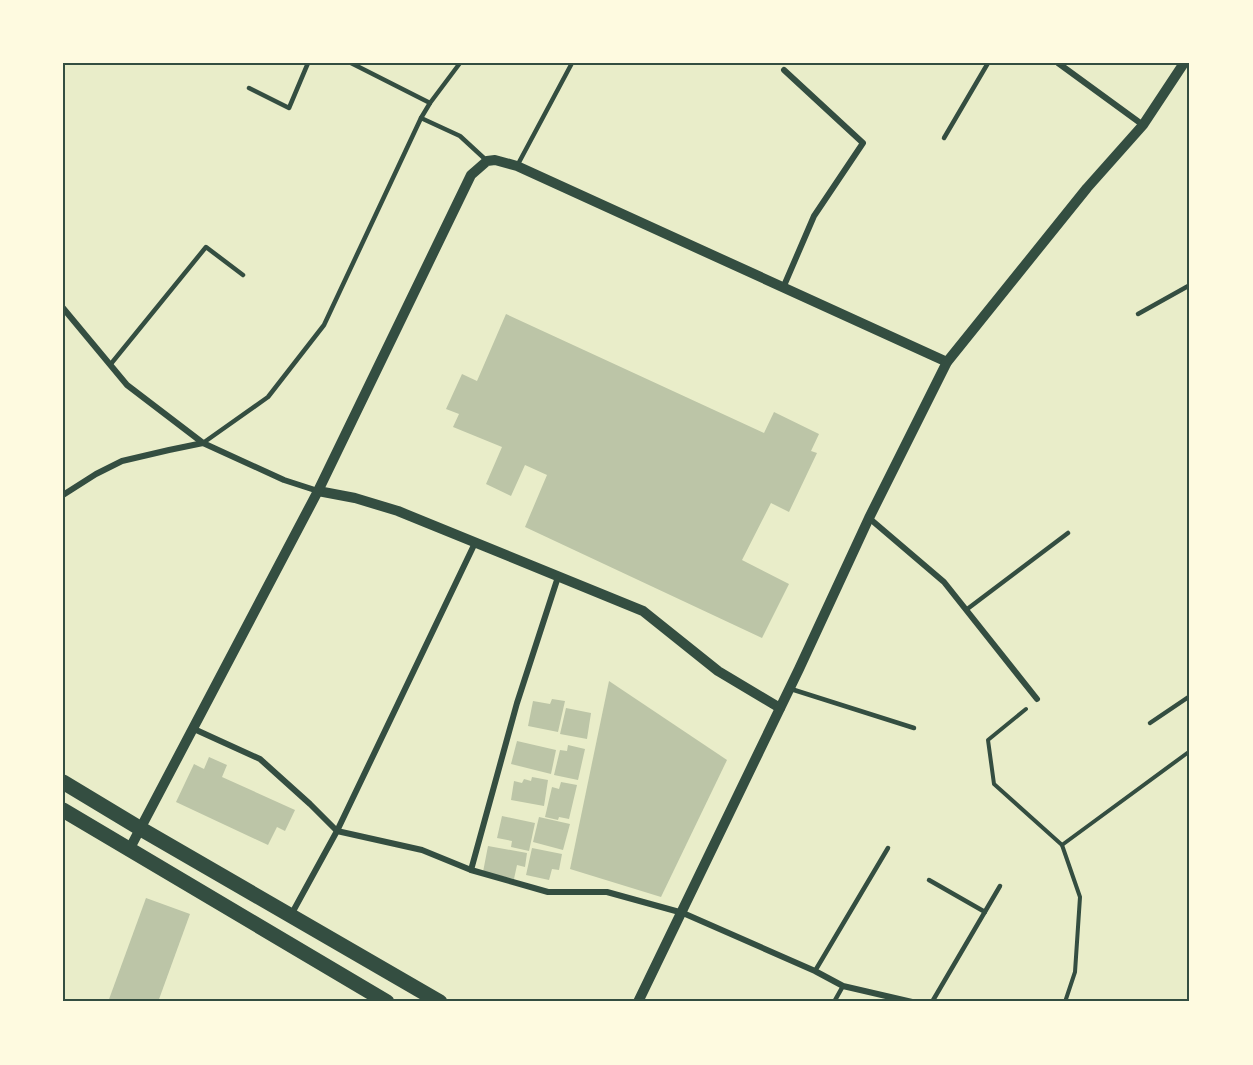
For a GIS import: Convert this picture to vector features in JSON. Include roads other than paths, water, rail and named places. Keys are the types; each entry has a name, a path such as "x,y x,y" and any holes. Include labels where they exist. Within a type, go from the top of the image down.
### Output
{"main road":[{"path":"63,782 440,1002"},
{"path":"63,810 365,993 387,1002"}],"street":[{"path":"1058,63 1143,124"},
{"path":"638,1002 790,689 868,518 947,362 1087,188 1143,124 1184,63"},
{"path":"783,288 814,216 863,143 784,70"},
{"path":"129,850 318,491 471,175 487,160 517,166 947,362"},
{"path":"63,308 127,386 203,443 284,480 398,511 643,611 718,671 780,708"},
{"path":"63,495 96,474 122,462 203,443"},
{"path":"868,518 944,582 1037,699"},
{"path":"291,915 337,831 475,543"},
{"path":"471,870 517,703 558,577"},
{"path":"194,729 260,759 337,831 422,850 471,870 548,892 607,892 682,913 843,986 912,1002"}],"lane":[{"path":"249,88 289,108 308,63"},
{"path":"351,63 430,103"},
{"path":"203,443 268,397 324,325 421,118 460,63"},
{"path":"517,166 572,63"},
{"path":"944,138 988,63"},
{"path":"421,118 460,136 487,160"},
{"path":"110,365 206,247 243,275"},
{"path":"1138,314 1190,285"},
{"path":"966,610 1068,533"},
{"path":"790,689 914,728"},
{"path":"1150,723 1190,696"},
{"path":"815,972 888,848"},
{"path":"929,880 986,912"},
{"path":"932,1002 1000,886"},
{"path":"834,1002 843,986"}]}
